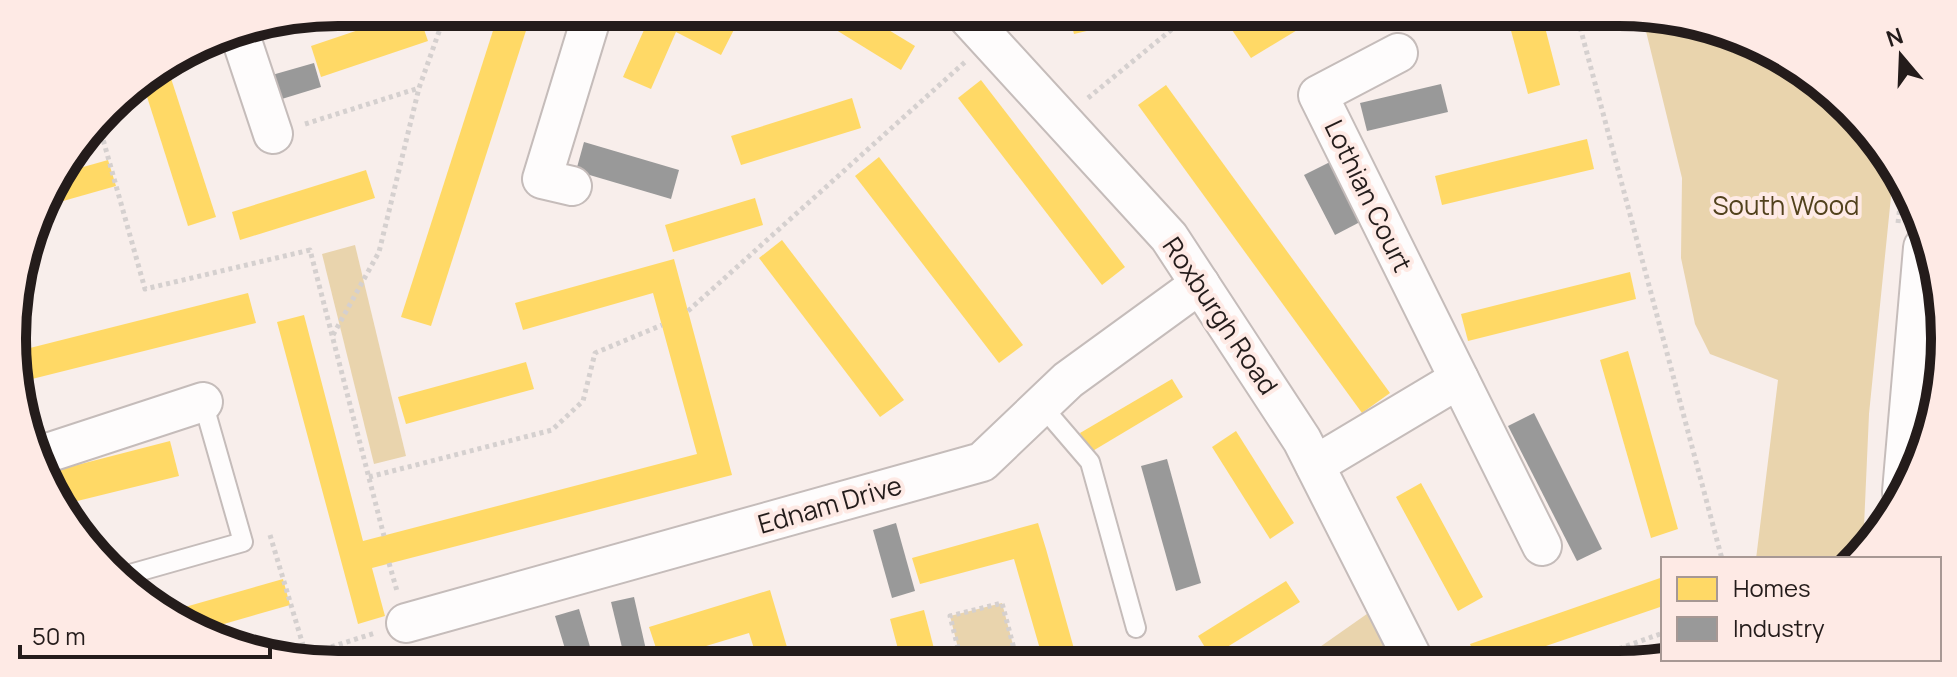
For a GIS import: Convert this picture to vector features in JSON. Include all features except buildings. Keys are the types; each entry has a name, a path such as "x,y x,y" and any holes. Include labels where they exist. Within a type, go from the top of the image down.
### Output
{"main road":[{"path":"1908,455 1924,273"}],"street":[{"path":"572,186 542,179 589,26"},
{"name":"Roxburgh Road","path":"978,26 1169,237 1302,440 1409,651"},
{"path":"242,42 273,134"},
{"name":"Lothian Court","path":"1398,53 1318,95 1542,546"},
{"name":"Ednam Drive","path":"406,623 982,462 1068,380 1200,284"},
{"path":"1315,465 1459,379"},
{"path":"48,453 203,402"}],"lane":[{"path":"132,573 243,542 203,402"},
{"path":"1041,405 1090,462 1136,628"}],"path":[{"path":"332,336 379,252 419,88 441,26"},
{"path":"688,311 966,26"},
{"path":"1063,119 1176,26"},
{"path":"1580,26 1721,557"},
{"path":"273,134 419,88"},
{"path":"102,135 145,289 310,250 384,536"},
{"path":"369,477 552,430 583,401 595,353 662,325"},
{"path":"243,542 270,534 304,649"},
{"path":"959,651 950,616 1002,603 1015,651"},
{"path":"321,650 406,623"},
{"path":"1612,651 1661,634"}],"green space":[{"name":"South Wood","path":"1645,28 1679,32 1719,43 1775,68 1825,104 1853,132 1892,187 1869,414 1864,532 1841,557 1756,557 1778,380 1710,354 1695,324 1681,258 1682,178"},
{"path":"355,245 406,456 374,464 322,254"},
{"path":"1384,602 1409,651 1314,651"},
{"path":"1002,603 1015,651 959,651 950,616"}]}
